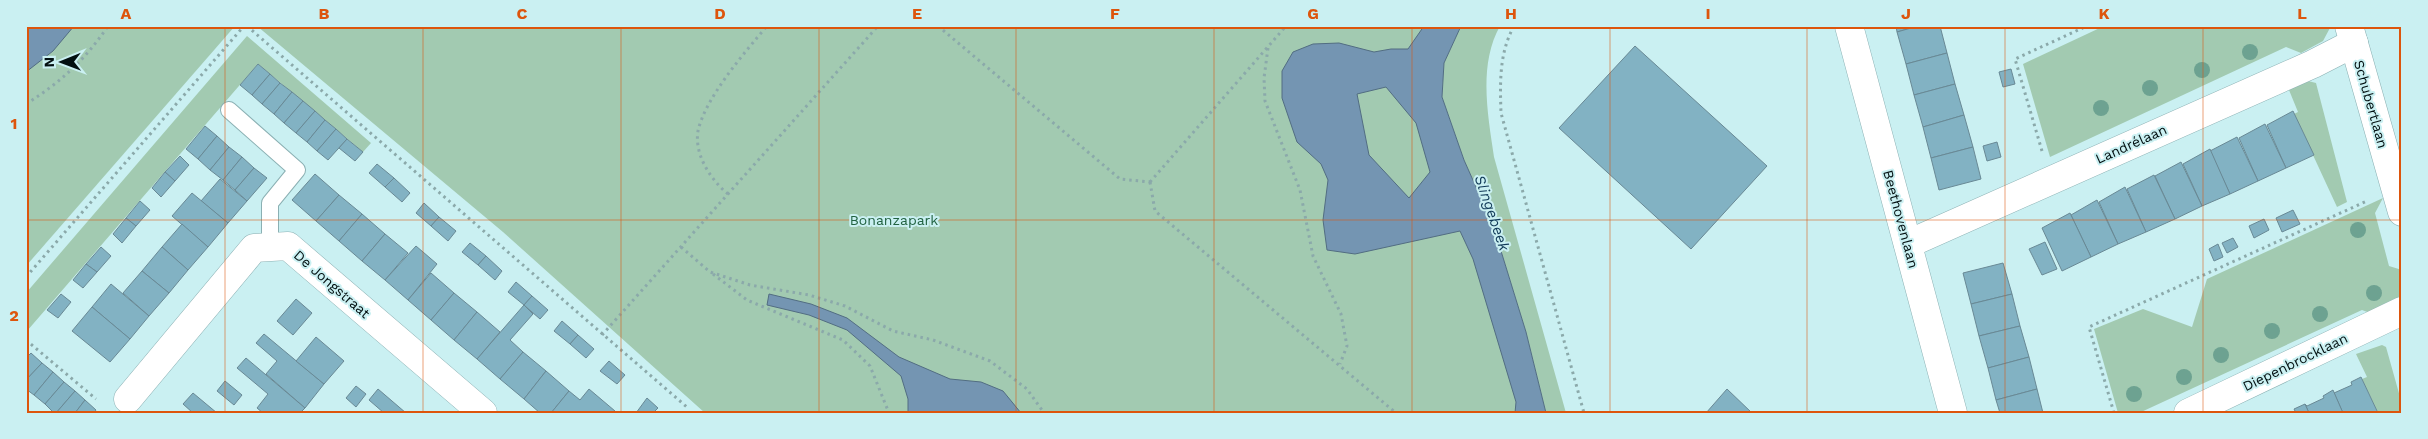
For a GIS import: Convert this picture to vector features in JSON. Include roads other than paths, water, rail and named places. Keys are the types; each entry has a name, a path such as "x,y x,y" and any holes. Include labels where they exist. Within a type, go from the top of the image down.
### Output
{"street":[{"name":"Beethovenlaan","path":"1849,26 1952,413"},
{"name":"Landrélaan","path":"1908,244 2312,64 2351,34"},
{"name":"Schubertlaan","path":"2351,34 2399,200"},
{"name":"De Jongstraat","path":"128,399 254,248 288,246 484,413"},
{"name":"Diepenbrocklaan","path":"2188,413 2402,311"}],"lane":[{"path":"229,110 297,170 270,203 270,247"}],"water":[{"path":"26,26 74,26 53,51 26,72"},
{"path":"1424,26 1461,26 1444,63 1442,97 1464,160 1493,225 1526,332 1546,413 1515,413 1516,402 1473,259 1460,231 1355,254 1327,250 1323,220 1328,180 1321,164 1297,142 1282,98 1282,71 1293,52 1313,44 1339,43 1374,52 1408,49","holes":["1386,87 1416,123 1430,172 1409,198 1369,155 1357,94"]},
{"path":"769,294 811,304 847,318 899,357 950,379 981,382 1003,391 1021,413 908,413 908,399 901,376 847,330 809,315 767,305"}],"water label":[{"name":"Slingebeek","path":"1492,213"}],"park label":[{"name":"Bonanzapark","path":"894,220"}]}
